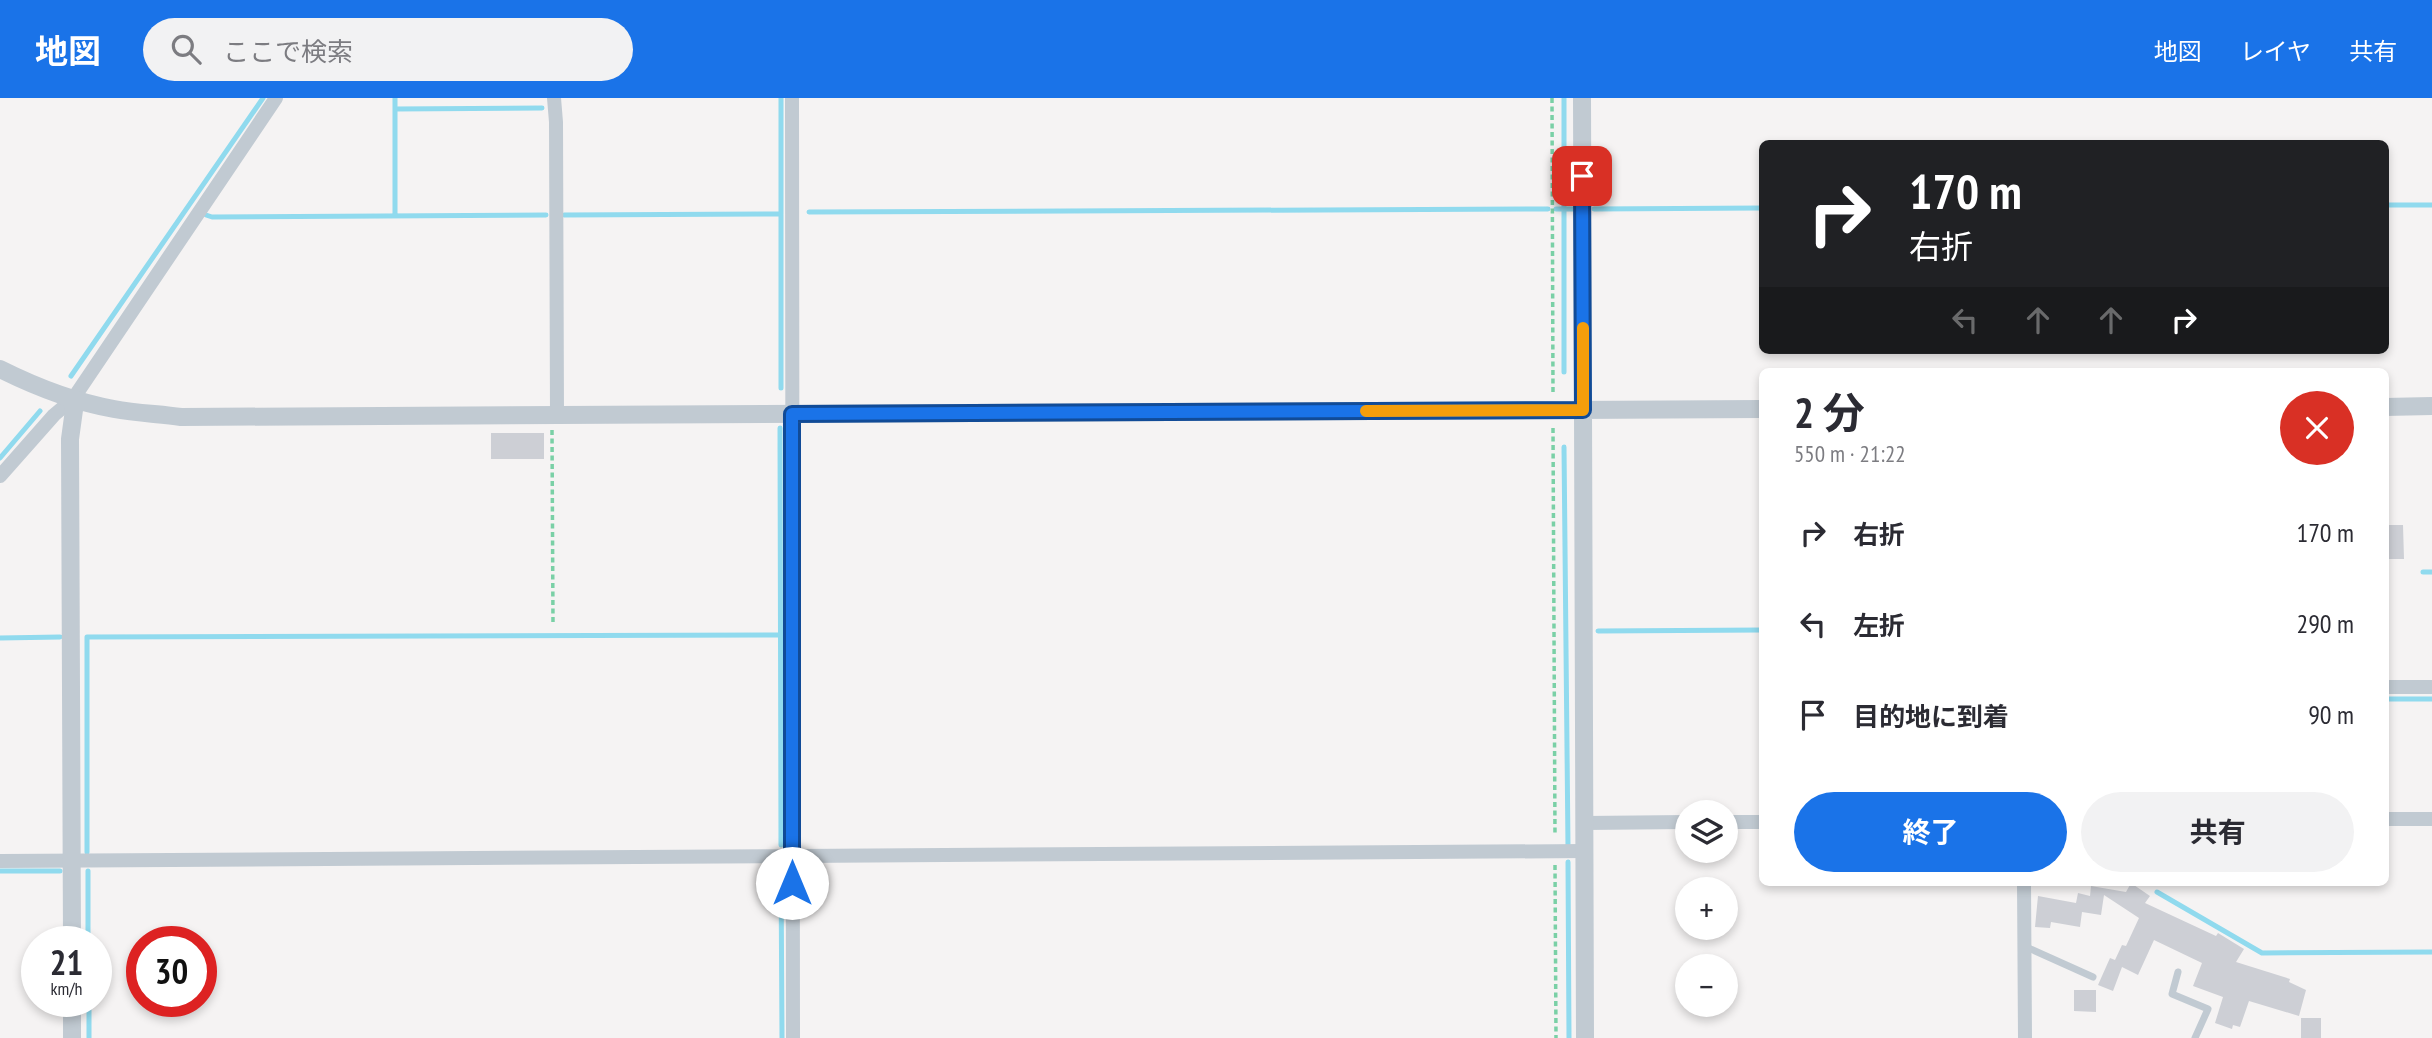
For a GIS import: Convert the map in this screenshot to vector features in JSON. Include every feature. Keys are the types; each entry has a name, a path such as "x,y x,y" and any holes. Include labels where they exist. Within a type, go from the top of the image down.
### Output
{"street":[{"path":"0,476 54,415 73,398 275,98"},
{"path":"554,98 555,415"},
{"path":"792,98 793,1038"},
{"path":"1582,98 1585,1038"},
{"path":"0,369 53,393 114,409 180,417 1759,409"},
{"path":"72,926 70,439 73,398"},
{"path":"2389,407 2432,406"},
{"path":"2389,687 2432,687"},
{"path":"2389,819 2432,819"},
{"path":"1586,823 1675,822"},
{"path":"1738,822 1759,822"},
{"path":"0,861 1586,851"},
{"path":"2024,886 2025,1038"},
{"path":"72,1017 72,1038"}],"lane":[{"path":"2024,946 2093,977"},
{"path":"2178,972 2172,995 2208,1009 2195,1038"}],"path":[{"path":"1552,98 1556,1038"},
{"path":"553,624 555,415"}],"building":[{"path":"491,433 544,433 544,459 491,459"},
{"path":"2389,525 2403,525 2404,559 2389,559"},
{"path":"2091,886 2126,892 2129,886 2135,886 2150,896 2145,903 2216,936 2218,933 2244,949 2236,962 2290,979 2289,982 2306,990 2299,1016 2249,1001 2240,1027 2233,1025 2232,1029 2215,1023 2223,997 2193,986 2202,963 2154,940 2138,975 2122,967 2113,991 2098,985 2110,958 2115,960 2122,945 2126,946 2139,918 2104,895 2101,915 2082,912 2080,927 2051,922 2050,928 2035,927 2038,896 2076,903 2078,893 2090,896"},
{"path":"2074,990 2096,990 2096,1012 2074,1011"},
{"path":"2301,1018 2321,1018 2321,1038 2301,1038"}],"waterway":[{"path":"71,376 263,98"},
{"path":"395,98 395,216"},
{"path":"781,98 781,388"},
{"path":"1564,98 1564,372"},
{"path":"395,109 542,108"},
{"path":"2389,205 2432,205"},
{"path":"1594,209 1759,208"},
{"path":"809,212 1548,209"},
{"path":"1556,209 1573,209"},
{"path":"564,215 781,214"},
{"path":"206,215 546,215"},
{"path":"0,458 40,411"},
{"path":"780,428 781,845"},
{"path":"1564,447 1568,847"},
{"path":"2423,572 2432,572"},
{"path":"1598,631 1759,630"},
{"path":"87,852 87,637 781,635"},
{"path":"0,638 60,637"},
{"path":"2389,699 2432,699"},
{"path":"1568,862 1569,1038"},
{"path":"781,866 782,1038"},
{"path":"0,871 60,871"},
{"path":"88,871 88,926"},
{"path":"2157,892 2262,953 2432,952"},
{"path":"89,1017 89,1038"}],"slow traffic":[{"path":"1366,411 1583,410 1583,328"}],"route":[{"path":"792,883 792,414 1583,410 1582,176"}]}
